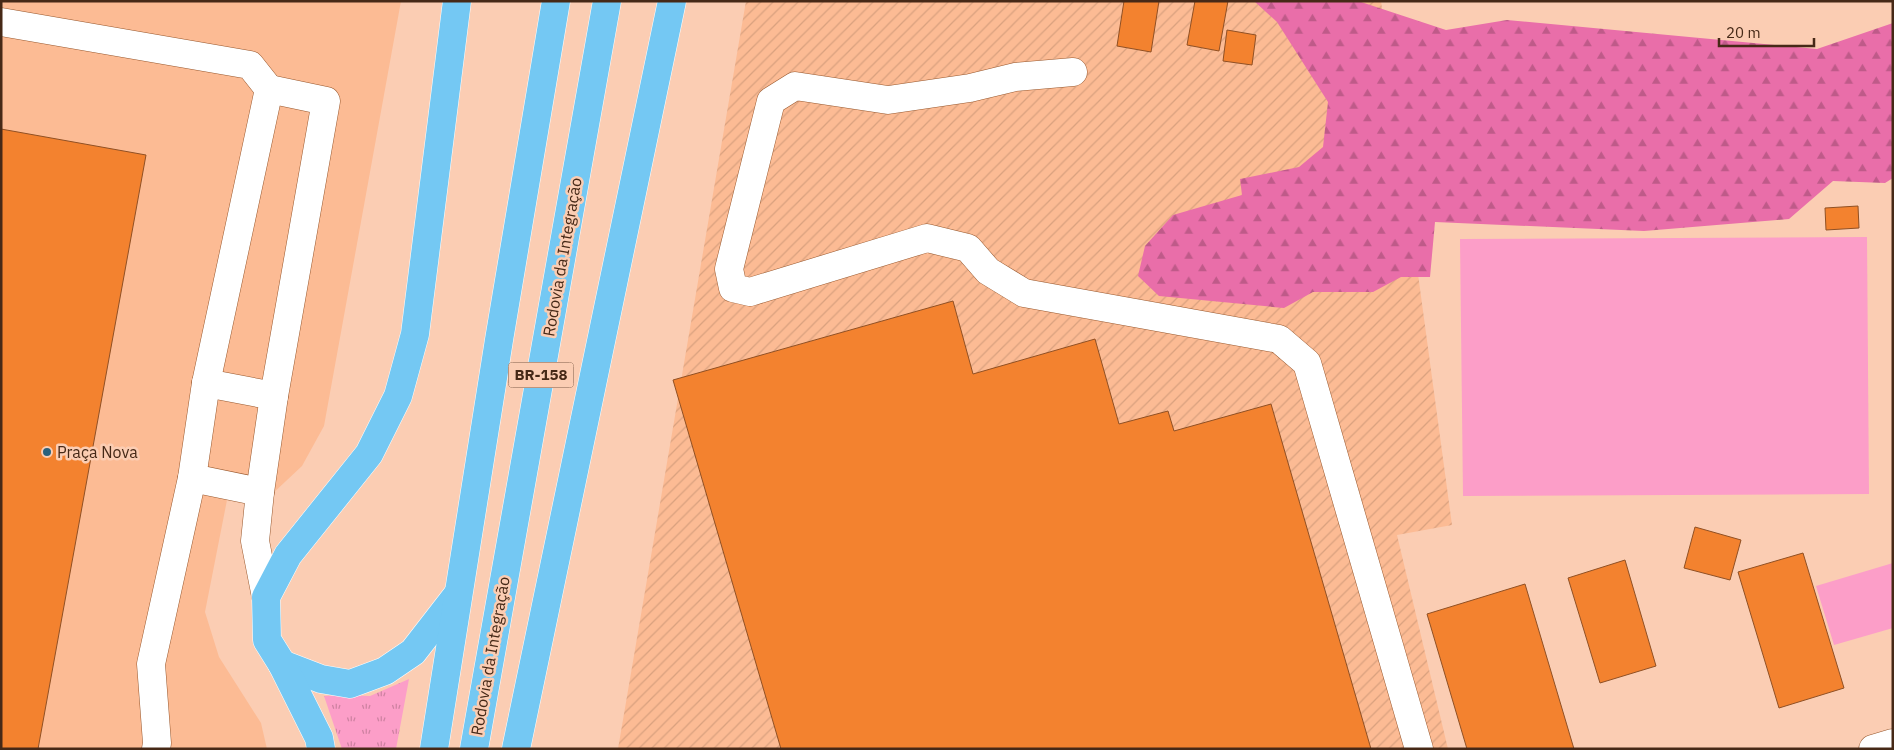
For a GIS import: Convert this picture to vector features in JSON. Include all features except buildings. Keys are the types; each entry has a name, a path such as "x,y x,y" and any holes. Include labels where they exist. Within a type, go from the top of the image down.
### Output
{"highway":[{"path":"321,749 319,738 282,664 267,640 266,597 288,555 369,454 398,396 415,334 457,1"},
{"name":"BR-158","path":"434,749 499,340 556,1"},
{"name":"Rodovia da Integração","path":"474,749 607,1"},
{"path":"516,749 672,1"},
{"path":"282,664 321,679 350,684 385,671 413,652 460,591"}],"lane":[{"path":"1,22 250,65 269,89 326,101 274,396 254,541 266,597"},
{"path":"1073,72 1015,77 970,88 888,100 795,86 771,101 729,270 733,288 750,292 927,238 968,248 988,271 1024,293 1279,339 1307,363 1419,749"},
{"path":"156,749 151,664 192,478 206,382 269,89"},
{"path":"206,382 274,396"},
{"path":"192,478 260,492"},
{"path":"1873,749 1893,743"}],"shaded area":[{"path":"1,1 401,1 324,426 302,466 270,496 227,500 205,612 219,657 261,723 267,749 1,749"},
{"path":"746,1 1381,1 1452,525 1397,535 1448,749 618,749"}],"green space":[{"path":"1254,1 1358,1 1446,30 1507,20 1817,49 1893,23 1893,178 1885,183 1833,181 1789,219 1644,231 1435,222 1430,277 1401,277 1373,292 1313,292 1284,308 1159,296 1138,276 1145,246 1173,215 1242,195 1240,179 1299,167 1323,147 1328,102 1277,22"},
{"path":"1867,237 1869,494 1463,496 1460,239"},
{"path":"1893,563 1893,628 1834,645 1816,586"},
{"path":"409,679 396,749 342,749 324,696 370,696"}],"place":[{"name":"Praça Nova","path":"47,452"}]}
